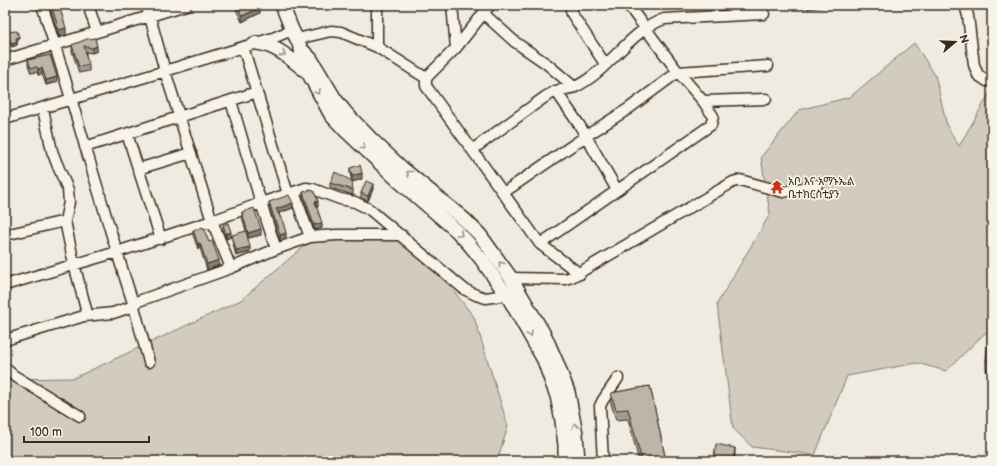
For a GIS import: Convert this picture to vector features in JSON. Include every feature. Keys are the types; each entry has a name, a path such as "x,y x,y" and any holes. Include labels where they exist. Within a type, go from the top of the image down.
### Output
{"main road":[{"path":"282,5 297,39 303,63 307,72 331,115 400,182 433,210 469,244 508,298 562,394 576,434 578,461"},
{"path":"297,39 335,99 345,112 403,169 465,220 480,235 511,278 545,336 556,361 562,394 565,461"},
{"path":"256,43 264,44 292,59 307,72"},
{"path":"433,210 441,200"}],"street":[{"path":"42,5 134,305 149,362"},
{"path":"88,5 97,32"},
{"path":"146,5 165,71 212,220 231,268"},
{"path":"5,60 186,5"},
{"path":"377,5 377,47"},
{"path":"452,5 456,48"},
{"path":"574,5 571,10 572,14 605,64"},
{"path":"540,244 711,125 712,116 703,101 644,29 628,5"},
{"path":"965,5 968,16 974,65 978,75 987,81 992,80"},
{"path":"574,87 547,64 515,42 486,9 456,48 426,78 426,86 540,244 580,274"},
{"path":"472,150 544,97 556,90 574,87 595,74 644,29 654,23 664,19 764,14"},
{"path":"5,119 43,109 256,43 297,39 330,30 341,32 377,47 426,78"},
{"path":"243,47 291,193 310,237"},
{"path":"503,193 628,109 678,72 768,66"},
{"path":"556,90 580,126 617,190"},
{"path":"85,147 257,92"},
{"path":"703,101 766,99"},
{"path":"231,101 261,204 276,249"},
{"path":"43,109 56,164 68,190 69,202 65,221 74,264 86,309 84,316"},
{"path":"127,134 160,239"},
{"path":"138,169 191,152"},
{"path":"511,278 564,279 580,274 732,182 740,180 783,192 817,185"},
{"path":"5,285 160,239 306,188 313,189 340,199 355,202 370,209 464,289 486,298 508,298"},
{"path":"5,235 65,221"},
{"path":"5,340 84,316 113,312 134,305 310,237 336,235 401,235"},
{"path":"5,368 13,375 80,416"},
{"path":"603,461 600,406 602,400 618,378"}],"shaded area":[{"path":"914,43 935,75 947,126 959,146 992,89 992,328 946,371 917,363 847,376 815,455 752,447 733,428 717,304 770,214 761,157 799,110 850,97"},
{"path":"406,230 474,317 508,426 497,461 5,461 5,379 74,378 241,300 310,241"}],"building":[{"path":"5,5 9,5 10,7 5,8"},
{"path":"51,5 59,5 66,28 59,30"},
{"path":"237,5 258,5 260,8 242,16"},
{"path":"17,31 19,37 16,38 17,42 12,44 6,32"},
{"path":"95,38 97,46 92,48 84,46 89,65 79,67 72,45 87,39"},
{"path":"50,55 57,77 46,80 42,68 31,68 28,60"},
{"path":"360,165 362,173 352,176 350,168"},
{"path":"335,172 352,181 353,190 330,183"},
{"path":"366,181 373,184 368,196 361,193"},
{"path":"310,190 314,191 318,201 315,202 322,223 314,225 303,192"},
{"path":"289,195 293,203 276,209 283,222 286,233 280,235 269,202"},
{"path":"254,208 261,229 248,233 242,212"},
{"path":"228,223 231,232 226,234 223,225"},
{"path":"203,227 209,242 212,241 219,260 207,264 200,243 198,244 193,230"},
{"path":"246,231 250,247 236,250 232,235"},
{"path":"989,317 992,317 992,362 986,361"},
{"path":"650,386 666,461 642,461 628,409 616,410 611,393"},
{"path":"716,444 735,448 733,461 713,461"}],"place":[{"name":"አቦ እና አማኑኤል ቤተክርስቲያን","path":"777,187"}]}
